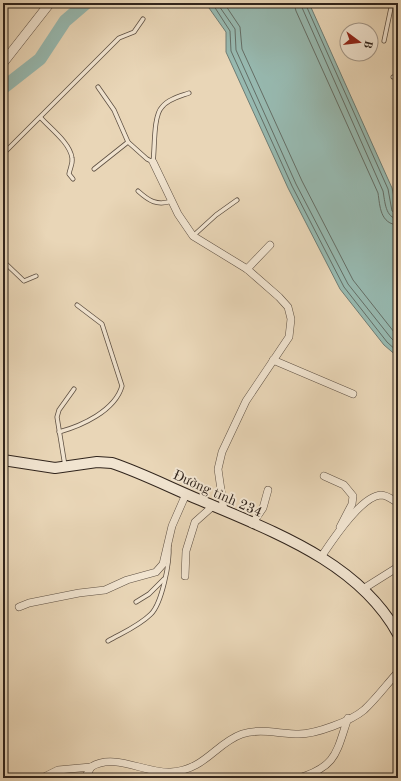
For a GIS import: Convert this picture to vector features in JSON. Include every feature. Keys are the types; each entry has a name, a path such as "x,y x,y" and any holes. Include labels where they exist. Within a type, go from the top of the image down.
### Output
{"main road":[{"name":"Đường tỉnh 234","path":"3,460 42,467 65,467 97,462 112,464 186,494 321,557 363,590 396,628"}],"street":[{"path":"3,63 50,3"},
{"path":"153,162 178,214 193,236 247,269 279,297 288,307 292,327 289,337 246,401 222,452 218,469 224,511"},
{"path":"247,269 270,245"},
{"path":"273,360 353,394"},
{"path":"324,476 344,485 353,496 352,504 336,536"},
{"path":"252,524 263,508 268,490"},
{"path":"19,608 29,603 79,593 105,590 127,580 156,572 163,564 172,526 186,494"},
{"path":"321,557 336,536 366,502 375,496 383,495 398,503"},
{"path":"185,576 186,551 195,522 213,506"},
{"path":"363,590 398,567"},
{"path":"42,778 58,770 91,767 106,762 160,771 178,771 194,766 209,757 230,740 241,734 259,731 301,734 313,733 326,729 362,712 398,672"},
{"path":"299,778 319,771 331,762 337,752 348,718"},
{"path":"85,778 86,773 91,767"}],"lane":[{"path":"384,41 392,5 398,7"},
{"path":"3,154 120,38 134,32 143,19"},
{"path":"393,77 398,77"},
{"path":"98,87 114,110 128,142 146,159 153,162 157,119 161,107 169,101 189,93"},
{"path":"41,118 67,146 73,160 69,174 73,179"},
{"path":"94,169 128,142"},
{"path":"138,191 154,203 163,204 173,201"},
{"path":"193,236 216,215 237,200"},
{"path":"3,261 24,281 36,276"},
{"path":"59,432 86,422 101,412 118,395 122,386 102,324 77,305"},
{"path":"65,467 57,417 58,413 74,389"},
{"path":"108,641 150,615 156,607 169,566 169,539"},
{"path":"136,602 149,594 166,576"}],"water":[{"path":"208,3 309,3 392,188 398,215 398,357 384,345 340,289 288,188 226,52 226,32 209,8"}],"waterway":[{"path":"3,88 40,59 65,21 86,3"}]}
